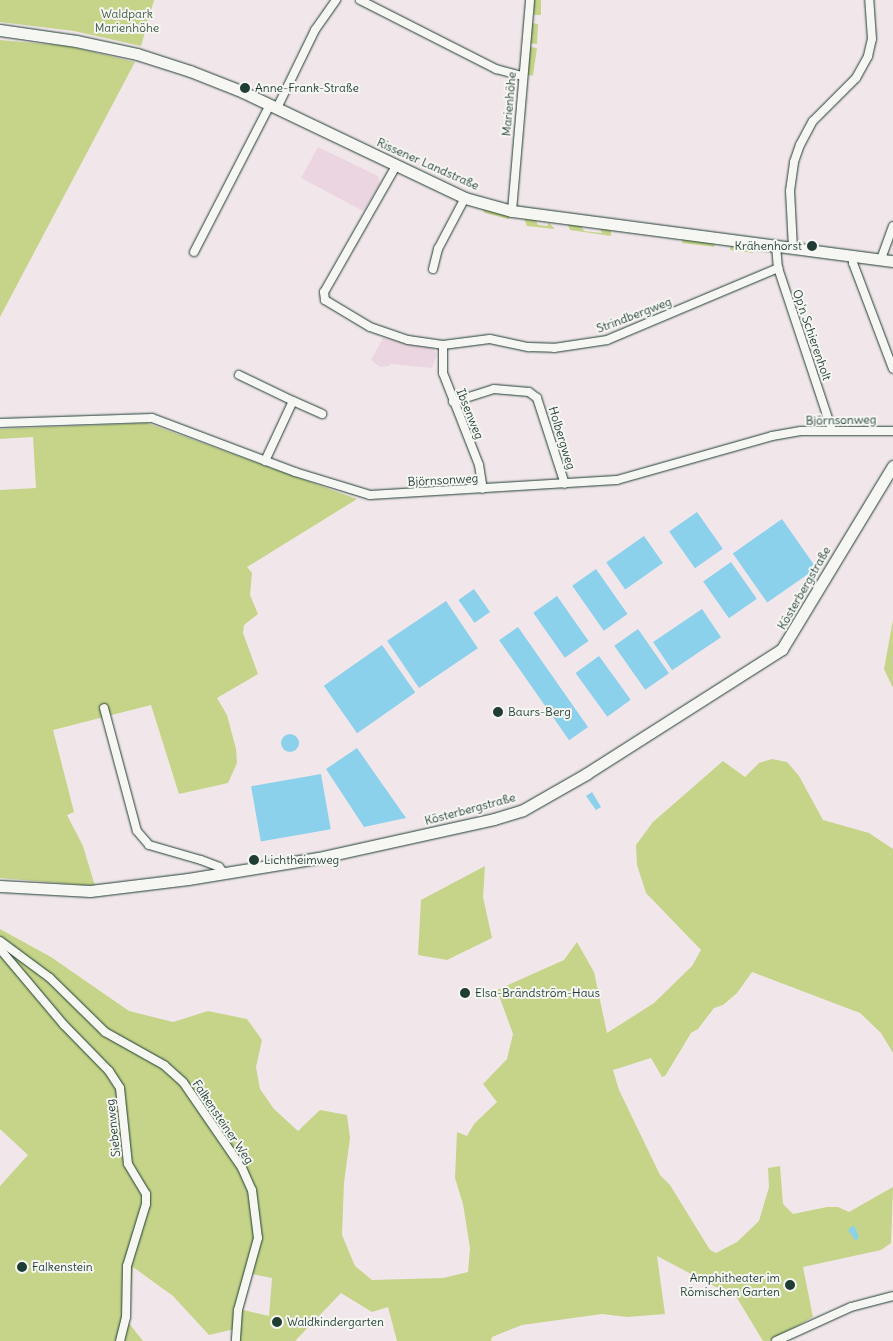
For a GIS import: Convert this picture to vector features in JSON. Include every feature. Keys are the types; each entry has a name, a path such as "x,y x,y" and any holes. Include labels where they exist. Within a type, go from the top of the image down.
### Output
{"street":[{"path":"194,252 315,30 336,0"},
{"path":"360,0 496,69 523,76"},
{"name":"Marienhöhe","path":"512,211 530,0"},
{"path":"793,248 790,191 800,144 820,113 862,68 872,39 869,0"},
{"name":"Rissener Landstraße","path":"0,30 76,41 136,54 190,71 273,107 465,198 512,211 893,261"},
{"name":"Strindbergweg","path":"396,166 324,292 325,300 385,334 443,346 490,340 529,348 554,348 607,340 778,268"},
{"path":"433,269 438,248 465,198"},
{"path":"881,259 893,226"},
{"name":"Op'n Schierenholt","path":"776,246 778,268 832,430"},
{"path":"853,256 853,263 893,369"},
{"name":"Ibsenweg","path":"443,346 443,373 479,465 483,489"},
{"path":"239,375 322,414"},
{"name":"Holbergweg","path":"453,402 494,389 529,392 537,398 564,484"},
{"path":"265,461 293,401"},
{"name":"Björnsonweg","path":"0,423 152,418 265,461 370,495 624,479 772,436 832,430 893,431"},
{"name":"Kösterbergstraße","path":"0,886 90,891 224,873 318,858 508,815 586,774 786,646 893,466"},
{"path":"104,708 138,831 149,845 201,860 224,873"},
{"name":"Falkensteiner Weg","path":"0,941 50,978 105,1032 173,1073 199,1101 242,1168 252,1190 258,1238 238,1310 236,1341"},
{"name":"Siebenweg","path":"0,949 64,1025 110,1071 120,1088 128,1164 146,1194 146,1204 127,1266 126,1317 120,1341"},
{"path":"776,1341 843,1310 893,1296"}],"shaded area":[{"path":"318,147 378,176 380,184 363,211 301,178"},
{"path":"383,338 432,348 437,354 432,368 390,364 390,366 380,367 371,360"}],"green space":[{"name":"Waldpark Marienhöhe","path":"0,0 154,0 141,46 74,31 0,22"},
{"path":"534,0 541,0 541,15 534,15"},
{"path":"532,23 538,24 537,44 530,43"},
{"path":"0,40 67,46 135,62 0,317"},
{"path":"530,47 537,48 533,76 526,75"},
{"path":"481,208 515,216 508,219 485,213"},
{"path":"524,218 534,218 538,225 548,226 548,222 555,229 527,226"},
{"path":"567,222 580,224 584,231 602,233 599,226 611,228 611,236 570,230"},
{"path":"683,238 715,242 714,247 682,243"},
{"path":"731,244 756,247 756,249 753,253 730,250"},
{"path":"147,423 357,499 247,567 252,573 250,595 258,614 244,625 243,633 258,674 217,698 227,715 236,749 237,763 228,783 179,794 151,705 53,730 74,812 67,815 83,846 95,886 0,878 0,490 36,488 33,437 0,439 0,429"},
{"path":"893,620 893,688 884,669"},
{"path":"772,759 787,762 799,776 823,820 869,833 893,849 893,1053 881,1033 860,1013 752,972 737,993 723,1005 714,1008 698,1029 691,1033 665,1076 662,1077 651,1058 613,1070 619,1090 660,1175 670,1185 710,1250 716,1253 737,1242 759,1221 769,1187 768,1168 780,1166 783,1204 793,1214 827,1207 838,1207 849,1212 893,1187 891,1243 881,1250 803,1267 813,1317 770,1341 763,1341 737,1298 657,1256 665,1314 627,1317 602,1314 522,1325 492,1337 491,1341 397,1341 388,1307 372,1312 341,1293 295,1341 240,1341 239,1328 209,1335 173,1296 133,1267 128,1322 143,1341 0,1341 0,1186 28,1155 0,1129 0,929 51,957 129,1011 173,1022 208,1011 247,1019 262,1040 256,1067 260,1089 274,1109 298,1131 320,1110 347,1115 350,1138 344,1183 342,1235 355,1266 372,1280 443,1278 468,1272 470,1248 463,1204 455,1178 457,1132 467,1136 474,1124 497,1102 483,1084 507,1059 513,1034 497,990 564,960 577,942 594,972 607,1033 654,1003 692,966 701,950 646,893 637,865 636,845 653,822 723,761 745,777 759,763","holes":["252,1274 272,1278 269,1316 243,1310"]},
{"path":"485,866 483,897 492,938 447,960 418,955 421,900"}],"water":[{"path":"697,512 723,549 695,568 669,532"},
{"path":"782,519 816,568 767,603 733,553"},
{"path":"644,536 663,563 625,589 606,562"},
{"path":"731,562 757,599 729,618 703,582"},
{"path":"596,569 628,614 604,631 572,586"},
{"path":"474,589 490,612 474,623 458,600"},
{"path":"557,596 589,641 565,658 533,613"},
{"path":"446,601 478,648 419,688 387,641"},
{"path":"702,609 721,637 672,670 653,642"},
{"path":"518,627 588,727 569,740 499,640"},
{"path":"638,629 669,673 645,690 614,646"},
{"path":"382,645 415,693 357,733 324,686"},
{"path":"599,656 631,700 607,717 576,673"},
{"path":"290,734 296,737 299,743 296,749 290,752 284,749 281,743 284,737"},
{"path":"357,748 406,818 364,827 326,769"},
{"path":"321,774 331,829 261,841 251,786"},
{"path":"592,792 601,807 596,810 586,796"},
{"path":"854,1225 859,1237 856,1241 848,1230"}],"place":[{"name":"Anne-Frank-Straße","path":"245,88"},
{"name":"Krähenhorst","path":"812,246"},
{"name":"Baurs-Berg","path":"498,712"},
{"name":"Lichtheimweg","path":"254,860"},
{"name":"Elsa-Brändström-Haus","path":"465,993"},
{"name":"Falkenstein","path":"22,1267"},
{"name":"Amphitheater im Römischen Garten","path":"790,1285"},
{"name":"Waldkindergarten","path":"277,1322"}]}
